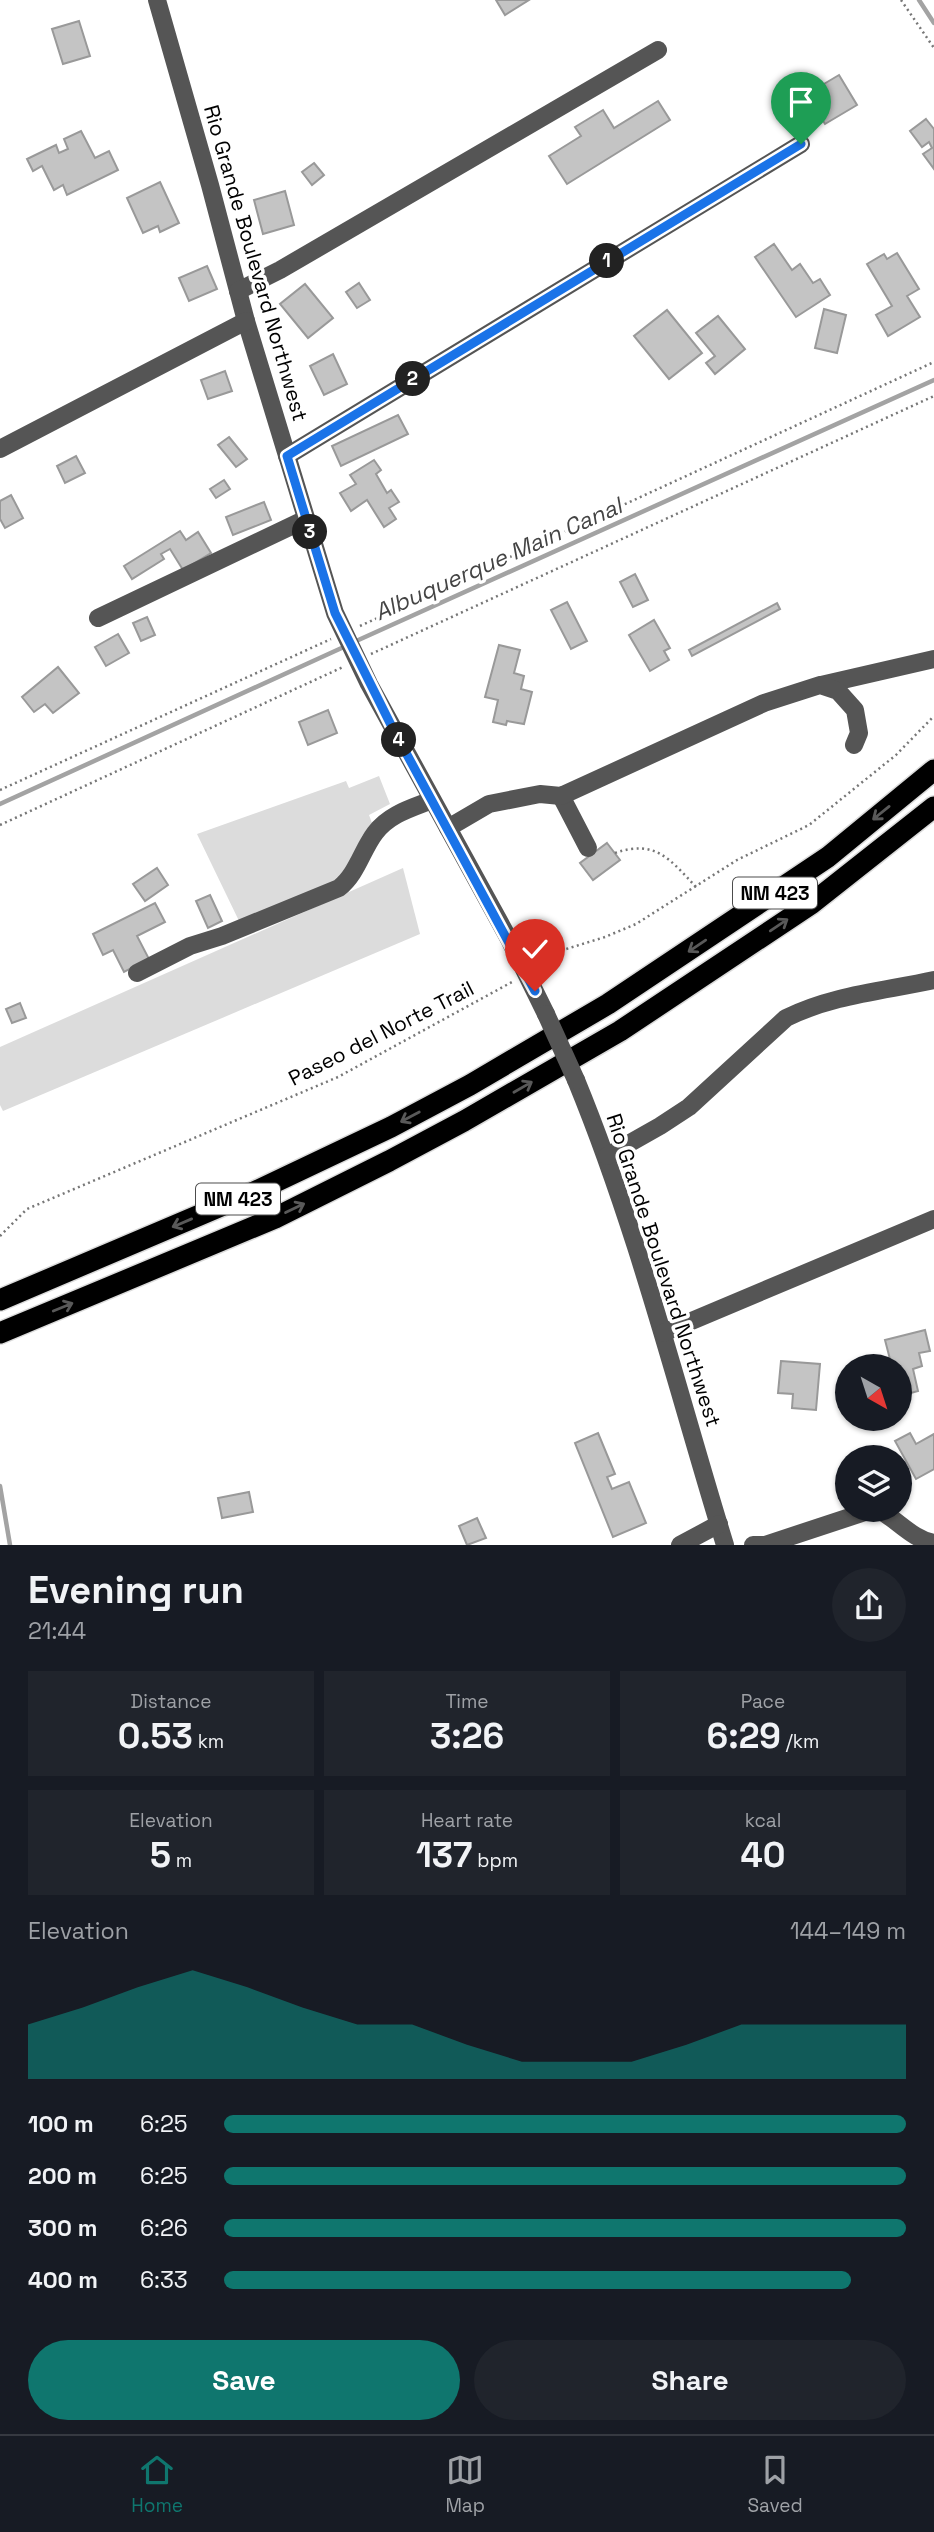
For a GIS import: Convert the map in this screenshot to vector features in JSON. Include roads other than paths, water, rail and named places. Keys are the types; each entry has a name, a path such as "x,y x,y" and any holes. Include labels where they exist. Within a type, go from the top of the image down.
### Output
{"highway":[{"name":"NM 423","path":"0,1300 254,1192 391,1127 470,1085 608,1004 806,872 934,770"},
{"name":"NM 423","path":"0,1333 275,1217 464,1121 620,1031 788,919 934,807"}],"street":[{"name":"Rio Grande Boulevard Northwest","path":"157,0 246,321 335,613 526,973 576,1080 607,1156 663,1333 725,1545"},
{"path":"238,291 292,263 658,50"},
{"path":"287,456 801,144"},
{"path":"0,449 246,321"},
{"path":"98,618 306,519"},
{"path":"448,828 489,804 540,794 561,796 764,703 820,685 934,659"},
{"path":"820,685 838,691 855,710 859,733 854,744"},
{"path":"561,796 588,848"},
{"path":"136,973 190,946 222,936 340,888 353,873 374,834 382,825 399,814 432,800"},
{"path":"607,1156 689,1107 786,1018 810,1007 841,998 934,980"},
{"path":"663,1333 932,1225"},
{"path":"753,1545 765,1545 835,1522"},
{"path":"899,1522 919,1541 934,1544"},
{"path":"680,1545 719,1524"}],"waterway":[{"path":"919,0 934,23"},
{"name":"Albuquerque Main Canal","path":"354,642 934,380"},
{"name":"Albuquerque Main Canal","path":"0,804 346,646"},
{"name":"Albuquerque Main Canal","path":"0,1486 10,1545"}]}
